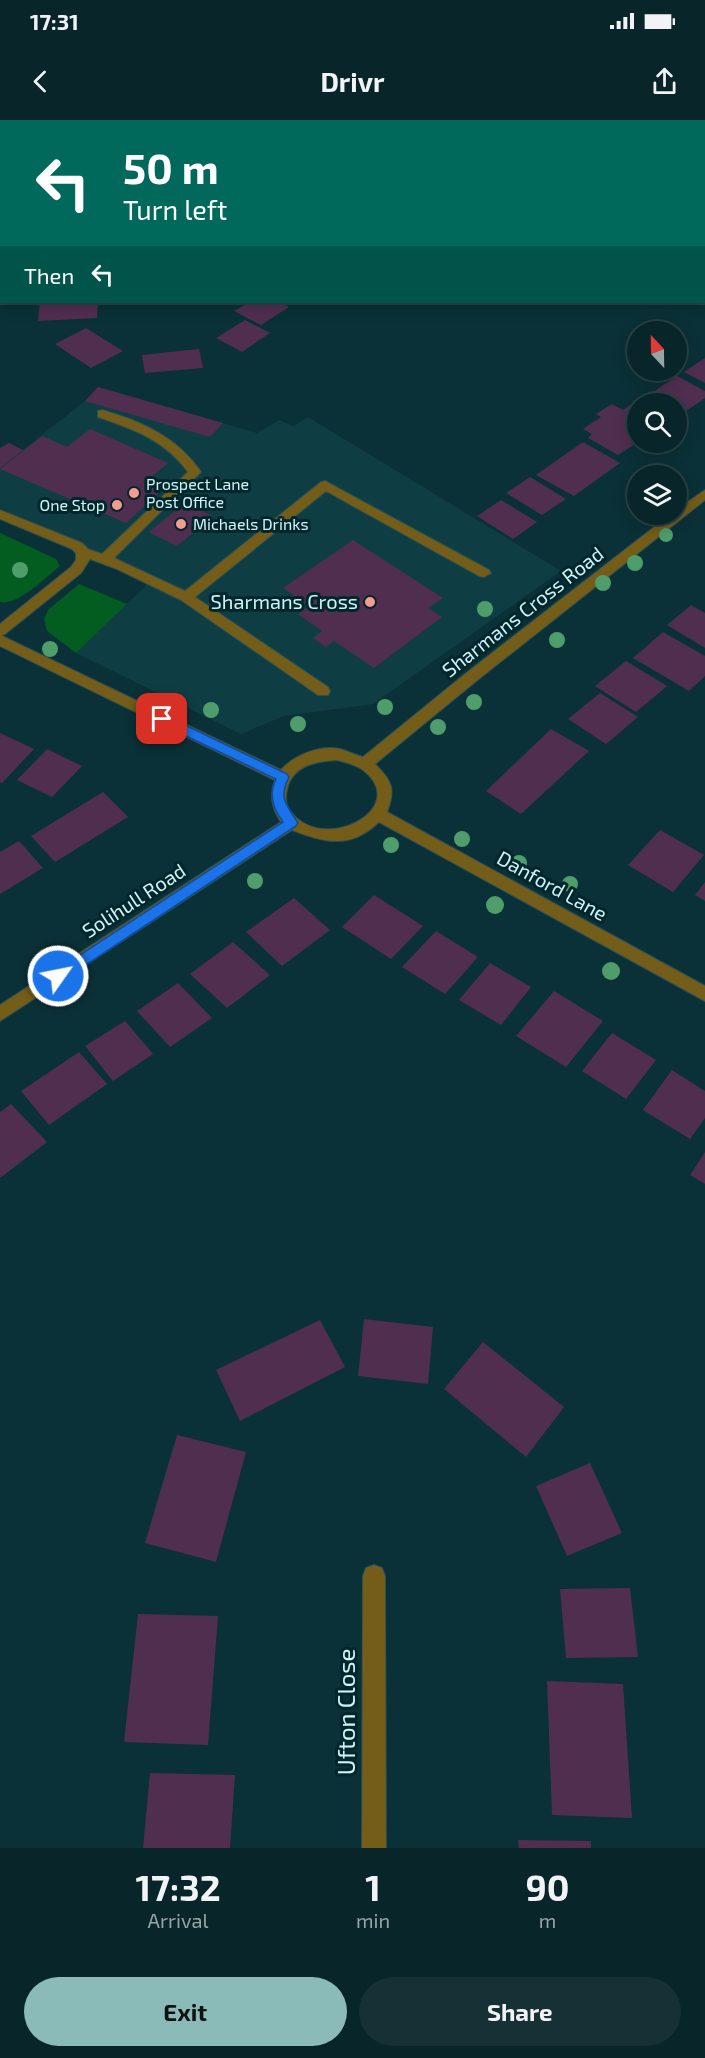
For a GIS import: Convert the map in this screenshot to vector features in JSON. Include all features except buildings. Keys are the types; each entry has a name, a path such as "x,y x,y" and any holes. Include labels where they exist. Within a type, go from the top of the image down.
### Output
{"street":[{"path":"102,414 163,438 184,456 195,472 104,560"},
{"path":"186,597 325,485 484,573"},
{"name":"Sharmans Cross Road","path":"366,763 479,671 705,494"},
{"path":"0,514 77,546 83,552 186,597 323,691"},
{"path":"0,631 76,570 83,560 83,552"},
{"path":"0,640 283,777"},
{"path":"338,754 366,763 378,774 385,787 385,801 379,815 367,826 350,834 332,836 313,834 291,823 281,811 278,800 279,786 283,777 294,766 319,755 338,754"},
{"name":"Danford Lane","path":"379,815 705,994"},
{"name":"Solihull Road","path":"0,1014 291,823"},
{"name":"Ufton Close","path":"374,1576 374,1848"}],"shaded area":[{"path":"98,387 257,433 279,420 293,426 308,417 561,571 373,704 284,716 241,734 76,653 154,578 0,508 0,468 85,401"}],"green space":[{"path":"0,533 56,559 60,566 32,590 7,602 0,602"},
{"path":"79,584 127,604 76,653 47,631 44,619 48,610"}],"place":[{"name":"Prospect Lane Post Office","path":"134,493"},
{"name":"One Stop","path":"117,505"},
{"name":"Michaels Drinks","path":"181,524"},
{"name":"Sharmans Cross","path":"370,602"}],"route":[{"path":"58,976 291,823 281,811 278,800 279,786 283,777 162,719"}]}
